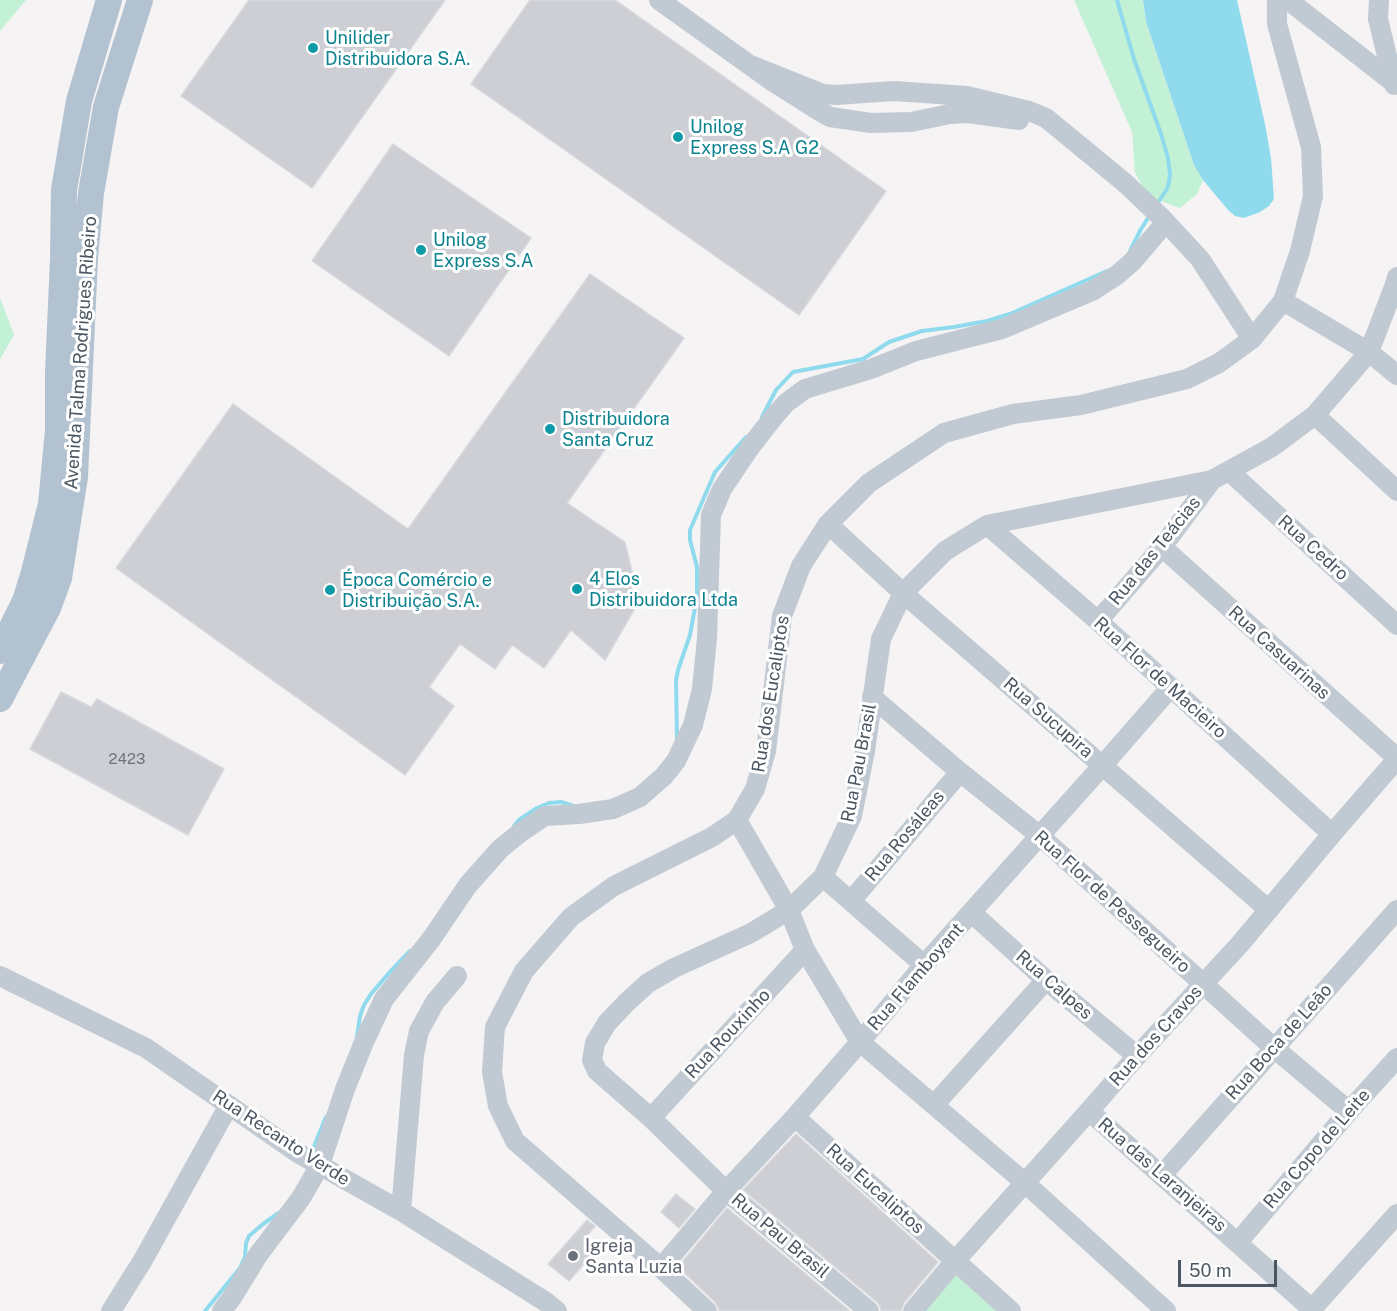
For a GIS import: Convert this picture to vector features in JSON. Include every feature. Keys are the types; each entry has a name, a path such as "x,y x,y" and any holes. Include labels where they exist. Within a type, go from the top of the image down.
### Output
{"main road":[{"name":"Avenida Talma Rodrigues Ribeiro","path":"0,651 25,601 51,504 58,430 64,190 79,101 109,0"},
{"name":"Avenida Talma Rodrigues Ribeiro","path":"0,699 48,608 59,578 75,477 85,258 91,193 106,107 140,0"}],"street":[{"path":"659,0 772,81 830,117 871,123 911,122 950,114 968,113 1054,124"},
{"name":"Rua dos Eucaliptos","path":"707,1311 515,1141 498,1106 492,1072 495,1027 524,971 571,917 614,886 712,837 737,820 756,789 766,751 782,616 801,566 828,524 869,483 944,433 1013,414 1082,405 1187,379 1219,363 1252,339 1283,301 1300,250 1313,196 1311,147 1277,24 1277,0"},
{"path":"1288,0 1395,88"},
{"path":"1379,0 1378,19 1395,88"},
{"path":"753,66 823,94 894,91 967,96 1039,114 1125,183 1164,220 1200,260 1252,339"},
{"path":"860,93 861,122"},
{"path":"222,1311 258,1255 301,1198 311,1160 384,999 432,938 468,885 500,849 520,832 545,816 613,809 640,797 664,776 676,761 693,725 702,688 708,617 711,515 722,489 751,446 786,403 805,389 871,369 916,351 1002,329 1092,291 1132,262 1164,220"},
{"name":"Rua Pau Brasil","path":"869,1311 726,1191 651,1118 597,1071 592,1060 595,1043 607,1023 648,983 674,968 752,933 789,910 823,877 852,816 865,751 881,639 903,592 945,551 987,525 1221,476 1272,447 1315,415 1369,352 1396,283"},
{"path":"1283,301 1369,352 1397,375"},
{"path":"1315,415 1397,491"},
{"name":"Rua das Teácias","path":"1098,621 1221,476"},
{"name":"Rua Cedro","path":"1221,476 1397,625"},
{"name":"Rua Sucupira","path":"828,524 1269,910"},
{"name":"Rua Flor de Macieiro","path":"987,525 1098,621 1332,834"},
{"name":"Rua Casuarinas","path":"1162,547 1397,759"},
{"name":"Rua Flamboyant","path":"661,1268 726,1191 861,1042 924,965 1171,687"},
{"name":"Rua Flor de Pessegueiro","path":"873,697 960,772 1040,836 1274,1048 1349,1111"},
{"name":"Rua dos Cravos","path":"913,1311 1024,1182 1269,910 1397,759"},
{"name":"Rua Rosáleas","path":"850,901 960,772"},
{"path":"737,820 789,910 805,950 861,1042 1024,1182 1166,1311"},
{"path":"823,877 924,965"},
{"name":"Rua Boca de Leão","path":"1162,1175 1397,910"},
{"name":"Rua Calpes","path":"972,913 1046,980 1137,1056"},
{"name":"Rua Rouxinho","path":"651,1118 805,950"},
{"name":"Rua Recanto Verde","path":"0,976 146,1048 311,1160 400,1211 557,1311"},
{"path":"400,1211 418,1031 435,1002 457,976"},
{"path":"934,1105 1046,980"},
{"name":"Rua Copo de Leite","path":"1238,1242 1397,1058"},
{"path":"111,1311 143,1260 229,1105"},
{"name":"Rua das Laranjeiras","path":"1089,1111 1313,1310"},
{"name":"Rua Eucaliptos","path":"795,1117 1011,1311"},
{"path":"1313,1310 1397,1214"}],"green space":[{"path":"0,0 26,0 0,31"},
{"path":"1074,0 1143,0 1146,23 1194,165 1203,180 1197,194 1180,208 1147,196 1135,172 1132,132"},
{"path":"0,298 14,335 0,359"},
{"path":"961,1267 1011,1311 922,1311"}],"water":[{"path":"1143,0 1237,0 1271,158 1274,199 1260,212 1244,218 1235,216 1203,180 1194,165 1146,22"}],"building":[{"name":"Unilider Distribuidora S.A.","path":"249,0 445,0 312,188 181,96"},
{"name":"Unilog Express S.A G2","path":"530,0 615,0 886,191 799,315 471,84"},
{"name":"Unilog Express S.A","path":"393,144 531,238 449,356 312,261"},
{"name":"Época Comércio e Distribuição S.A.","path":"590,274 684,338 567,503 625,542 635,584 621,600 634,610 605,660 571,630 544,668 512,645 495,669 460,644 429,687 454,706 405,775 116,568 233,404 408,529"},
{"path":"61,692 91,707 97,699 224,769 188,835 30,749"},
{"path":"796,1134 938,1262 904,1303 901,1311 881,1311 877,1302 743,1190"},
{"path":"676,1194 695,1209 679,1228 661,1212"},
{"path":"727,1208 850,1311 719,1311 715,1302 678,1267"},
{"name":"Igreja Santa Luzia","path":"587,1220 595,1226 585,1238 598,1248 569,1281 548,1264"}],"waterway":[{"path":"1117,0 1134,59 1168,158 1169,182 1157,204"},
{"path":"1130,251 1150,215"},
{"path":"762,417 776,390 793,372 863,359 889,342 922,331 987,321 1010,314 1107,271"},
{"path":"677,739 676,680 690,635 697,597 697,567 690,540 690,530 715,472 746,437"},
{"path":"514,826 537,808 549,803 561,802 574,806"},
{"path":"357,1037 364,1005 371,994 410,951"},
{"path":"311,1154 326,1117"},
{"path":"205,1311 240,1268 245,1257 249,1236 280,1212"}],"place":[{"name":"Unilider Distribuidora S.A.","path":"313,48"},
{"name":"Unilog Express S.A G2","path":"678,137"},
{"name":"Unilog Express S.A","path":"421,250"},
{"name":"Distribuidora Santa Cruz","path":"550,429"},
{"name":"4 Elos Distribuidora Ltda","path":"577,589"},
{"name":"Época Comércio e Distribuição S.A.","path":"330,590"},
{"name":"Igreja Santa Luzia","path":"573,1256"}]}
